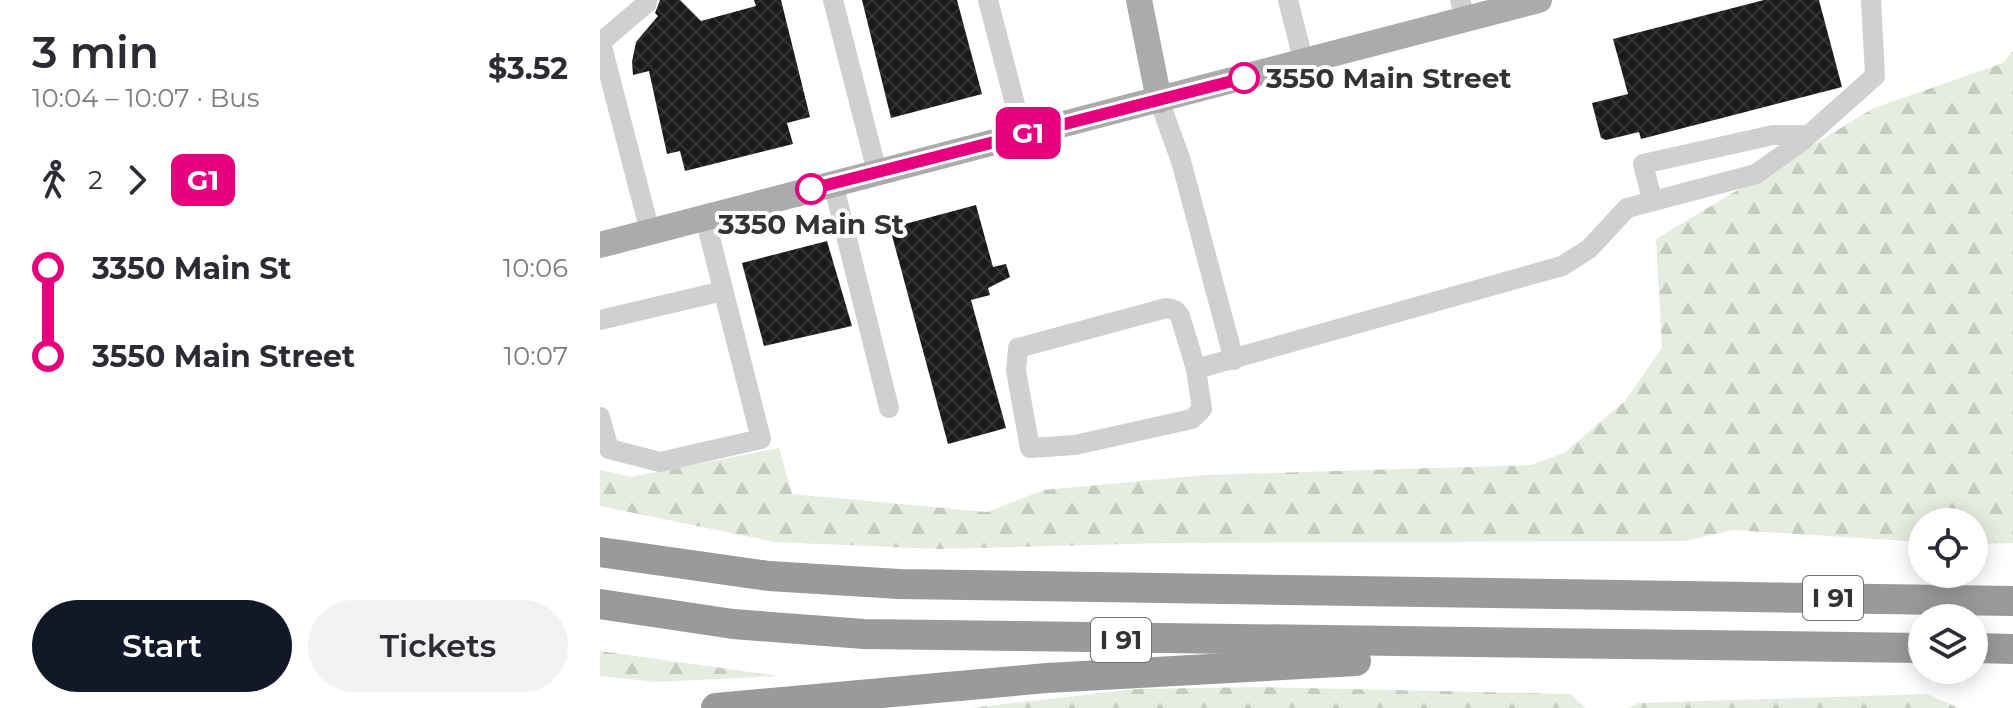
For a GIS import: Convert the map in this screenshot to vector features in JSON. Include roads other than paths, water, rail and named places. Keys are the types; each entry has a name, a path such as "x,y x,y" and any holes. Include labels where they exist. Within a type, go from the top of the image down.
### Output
{"highway":[{"name":"I 91","path":"600,552 737,573 888,583 2013,601"},
{"path":"1653,594 2013,583"},
{"name":"I 91","path":"600,604 733,624 864,634 1908,648"},
{"path":"716,708 1047,678 1644,646"},
{"path":"1988,648 2013,649"}],"main road":[{"path":"1139,0 1159,100"},
{"path":"600,245 1304,63 1463,10 1539,0"}],"street":[{"path":"833,0 877,172"},
{"path":"988,0 1023,135"},
{"path":"1288,0 1304,63"},
{"path":"1196,369 1562,266 1589,249 1627,208 1756,174 1808,135 1875,76 1871,0"},
{"path":"647,3 600,42 650,232"},
{"path":"1159,100 1184,171 1234,360"},
{"path":"1652,199 1643,164 1773,135 1808,135"},
{"path":"833,183 889,408"},
{"path":"600,417 609,449 660,462 761,439 705,218"},
{"path":"600,320 723,291"},
{"path":"1166,308 1180,316 1196,369 1202,409 1192,419 1075,445 1030,448 1016,371 1018,348 1166,308"}],"place":[{"name":"3550 Main Street","path":"1244,78"},
{"name":"3350 Main St","path":"811,189"}]}
